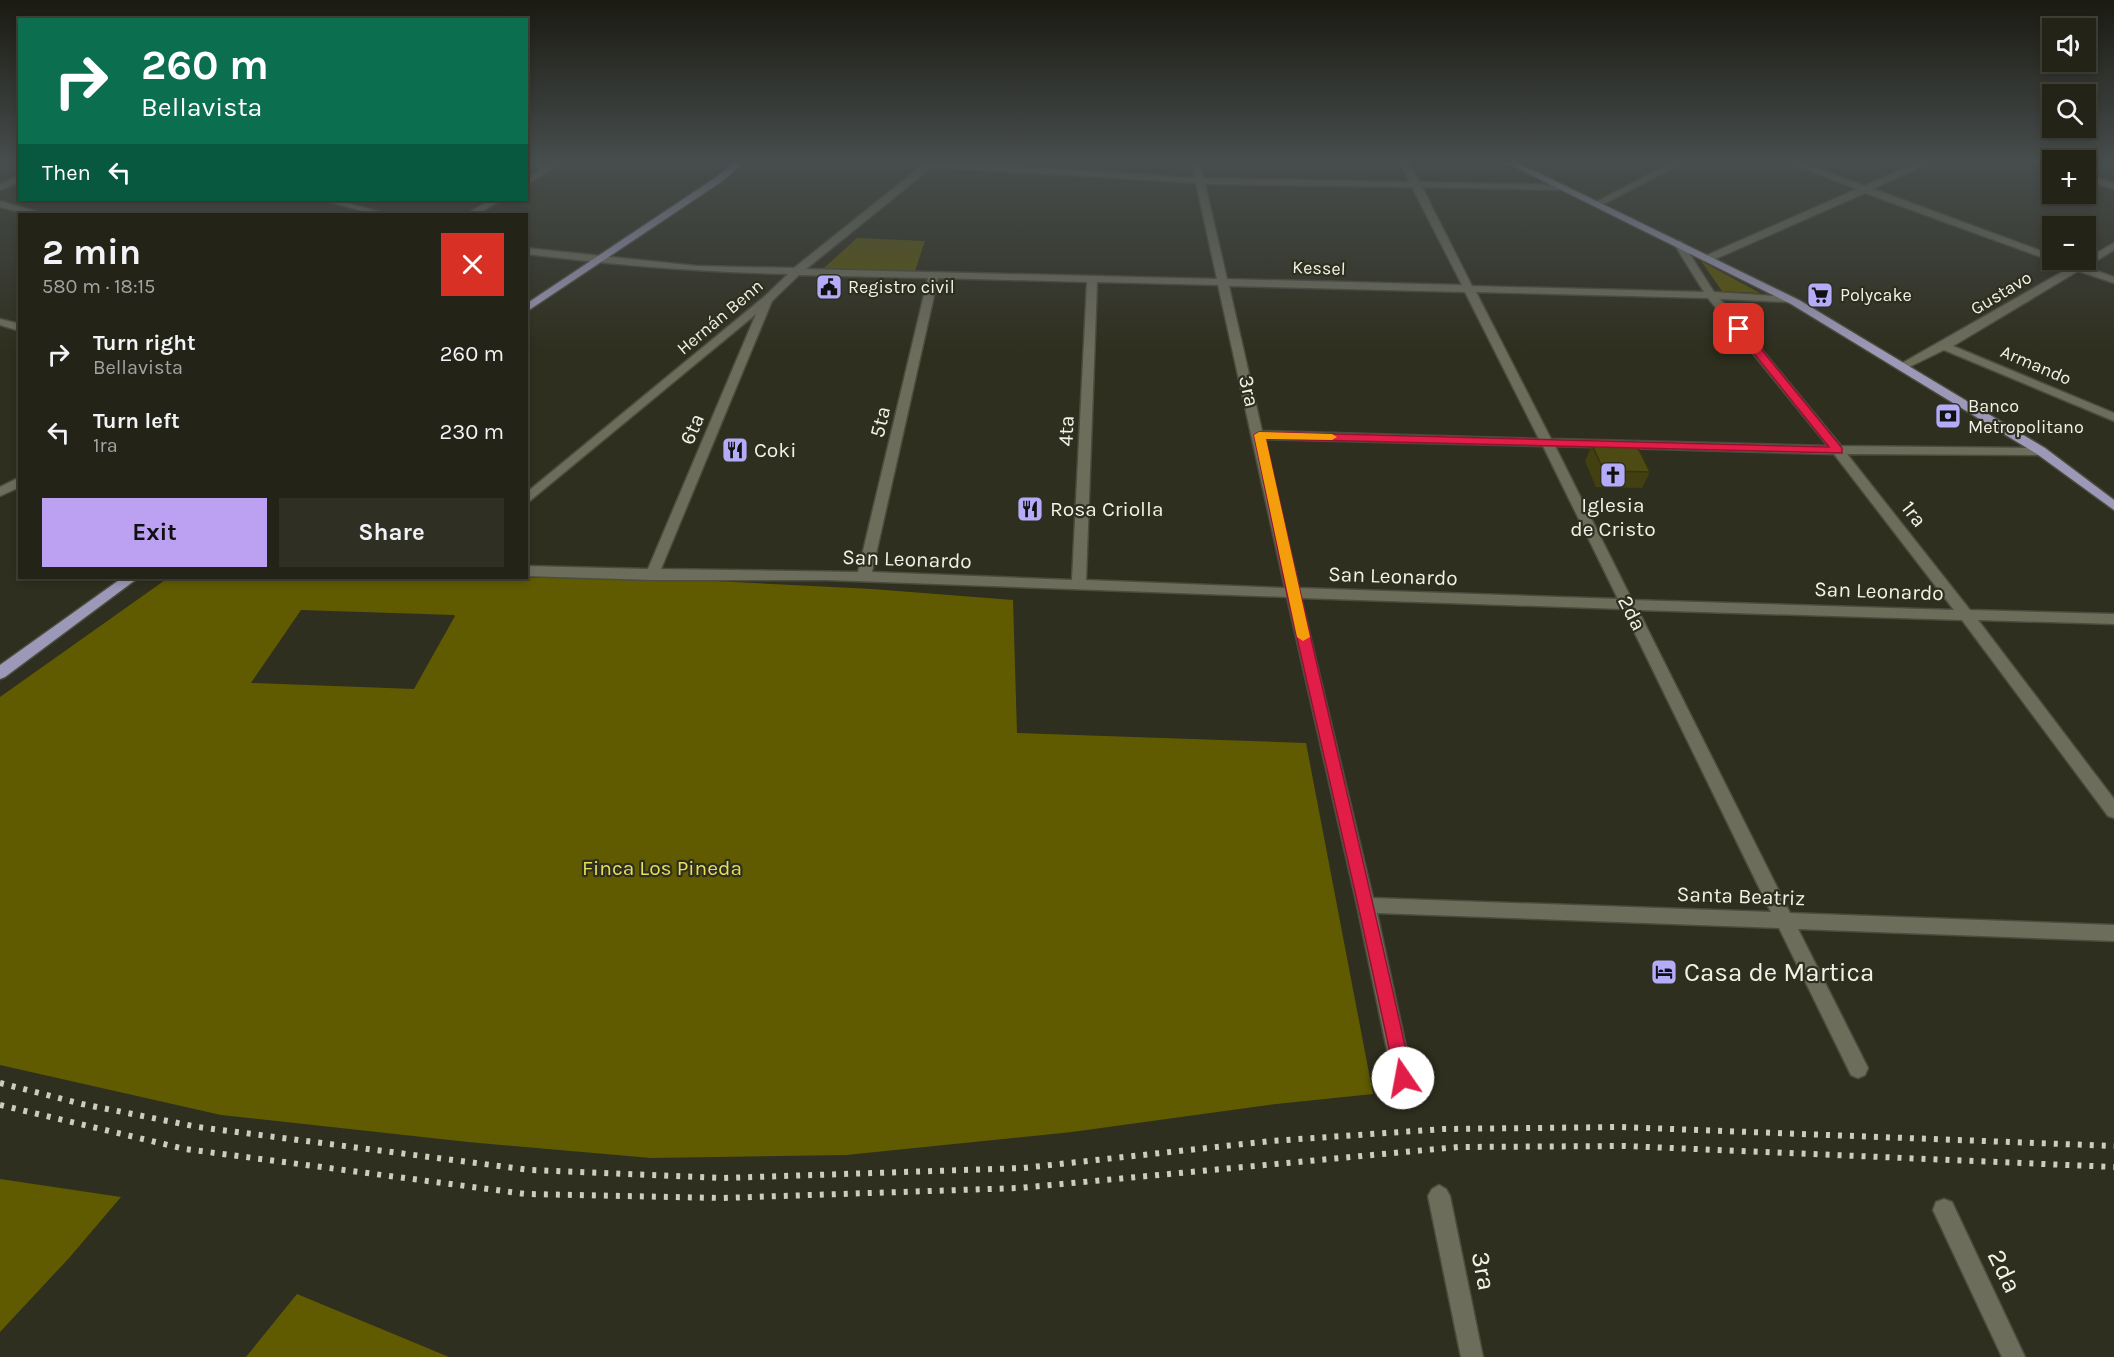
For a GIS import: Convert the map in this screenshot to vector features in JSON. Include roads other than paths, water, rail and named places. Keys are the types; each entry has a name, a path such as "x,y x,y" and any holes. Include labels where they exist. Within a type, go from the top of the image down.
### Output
{"main road":[{"path":"528,308 652,223"},
{"path":"1637,223 1788,299 1904,366 2041,451 2114,506"},
{"path":"0,673 130,579"}],"street":[{"name":"Hernán Benn","path":"528,498 856,223"},
{"name":"3ra","path":"1210,223 1293,594 1366,905 1403,1078"},
{"name":"2da","path":"1433,223 1547,442 1787,921 1858,1068"},
{"path":"1709,258 1787,223"},
{"path":"1957,223 2042,255"},
{"name":"1ra","path":"1679,244 1711,295 1838,450 2114,811"},
{"name":"Gustavo","path":"2096,256 2114,246"},
{"name":"Kessel","path":"528,251 697,269 1223,281 1788,299"},
{"name":"Gustavo","path":"1904,366 1944,346 2071,270"},
{"path":"2085,270 2114,280"},
{"name":"5ta","path":"864,577 934,275"},
{"name":"4ta","path":"1079,586 1092,278"},
{"name":"6ta","path":"652,575 768,299"},
{"path":"0,321 18,327"},
{"name":"Armando","path":"1944,346 2114,417"},
{"path":"1259,435 1838,450 2041,451"},
{"name":"San Leonardo","path":"528,571 864,577 1293,594 2114,619"},
{"name":"Santa Beatriz","path":"1366,905 2114,933"},
{"name":"3ra","path":"1440,1196 1472,1357"},
{"name":"2da","path":"1944,1210 2014,1357"}],"railway":[{"path":"0,1083 82,1104 198,1127 530,1170 724,1178 1023,1168 1271,1141 1444,1129 1620,1127 2114,1146"},
{"path":"0,1105 185,1149 526,1194 722,1198 1019,1188 1458,1147 1625,1146 2114,1167"}],"place":[{"name":"Registro civil","path":"829,287"},
{"name":"Polycake","path":"1820,295"},
{"name":"Banco Metropolitano","path":"1948,416"},
{"name":"Coki","path":"735,450"},
{"name":"Iglesia de Cristo","path":"1613,475"},
{"name":"Rosa Criolla","path":"1030,509"},
{"name":"Casa de Martica","path":"1664,972"}],"park label":[{"name":"Finca Los Pineda","path":"662,868"}]}
